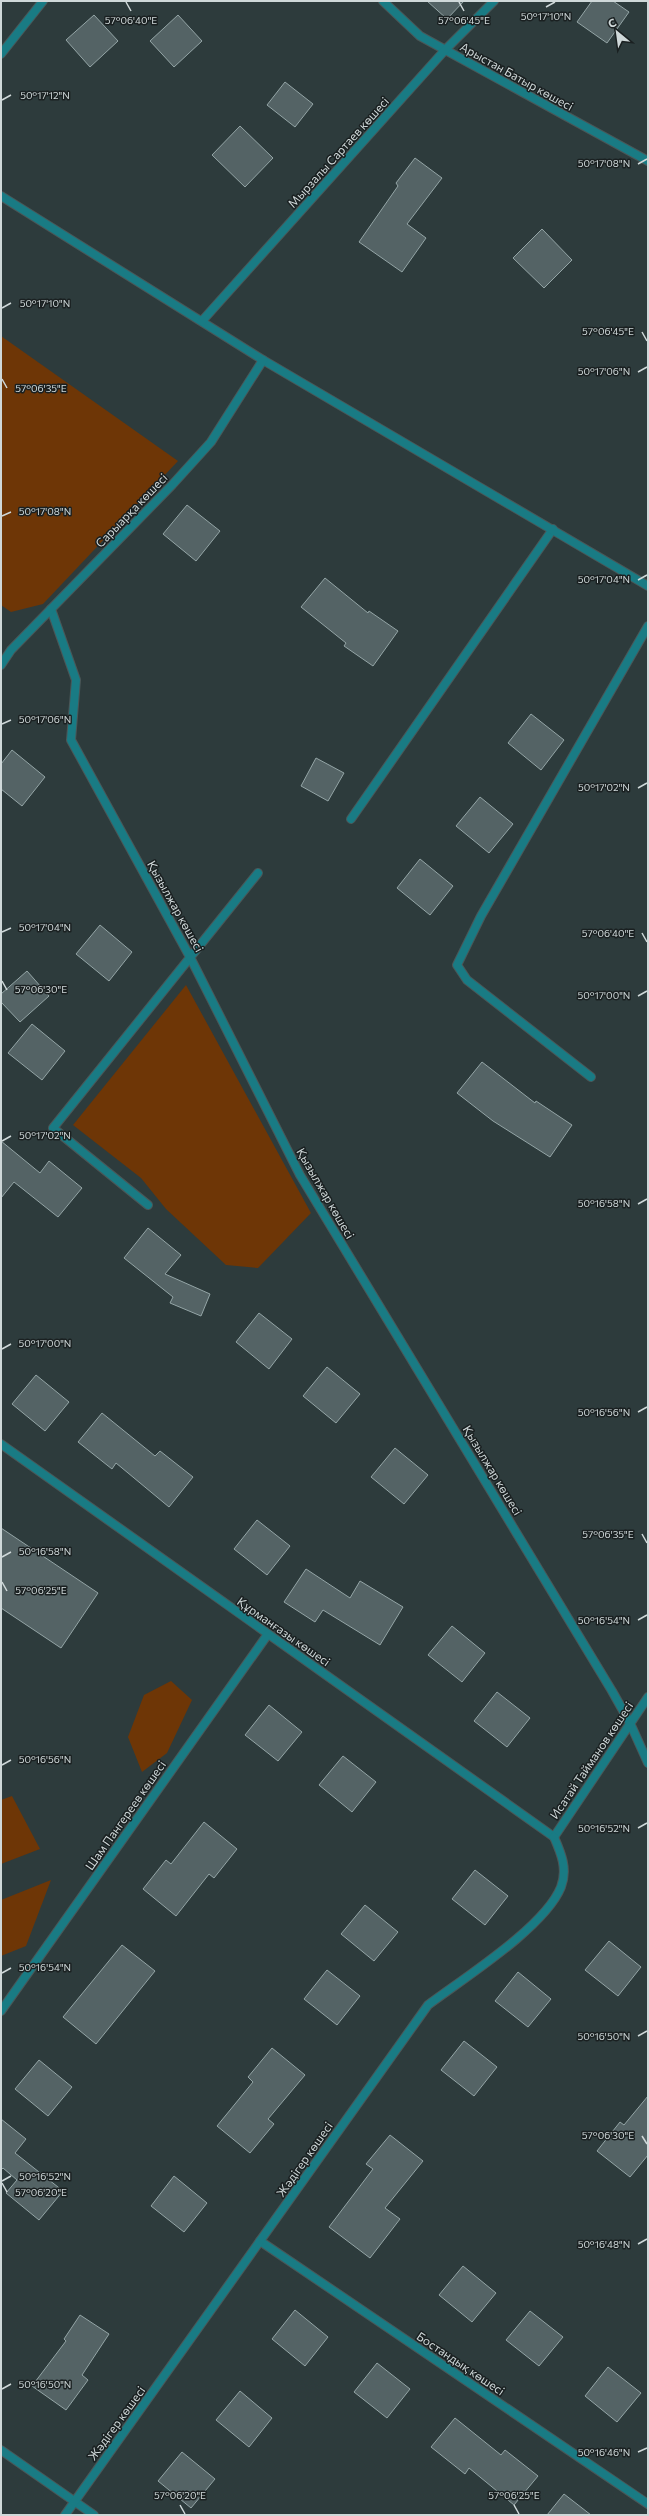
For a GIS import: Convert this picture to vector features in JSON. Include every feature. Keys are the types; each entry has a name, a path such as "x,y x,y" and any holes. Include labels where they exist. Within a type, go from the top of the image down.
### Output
{"street":[{"path":"1,54 43,1"},
{"name":"Арыстан Батыр көшесі","path":"383,1 420,36 648,161"},
{"name":"Мырзалы Сартаев көшесі","path":"202,321 445,50 494,1"},
{"path":"1,196 263,360 648,586"},
{"name":"Сарыарқа көшесі","path":"1,665 12,650 172,486 211,442 263,360"},
{"path":"351,818 553,529"},
{"name":"Қызылжар көшесі","path":"51,609 76,680 71,740 190,957 300,1175 630,1722 648,1764"},
{"path":"591,1077 466,980 457,965 481,916 648,626"},
{"path":"148,1205 53,1128 258,872"},
{"name":"Құрманғазы көшесі","path":"1,1444 554,1837"},
{"name":"Шам Пангереев көшесі","path":"1,2011 268,1634"},
{"name":"Исатай Тайманов көшесі","path":"554,1837 648,1697"},
{"name":"Жәдігер көшесі","path":"65,2515 428,2005 508,1944 543,1914 561,1886 564,1859 554,1837"},
{"name":"Бостандық көшесі","path":"260,2241 648,2504"},
{"path":"1,2450 94,2515"}],"shaded area":[{"path":"1,336 178,461 43,604 11,612 1,605"},
{"path":"186,985 311,1213 258,1268 226,1265 166,1209 141,1178 73,1125"},
{"path":"171,1681 192,1700 167,1753 142,1772 128,1737 144,1695"},
{"path":"12,1796 40,1849 1,1864 1,1800"},
{"path":"51,1880 26,1946 1,1956 1,1900"}],"building":[{"path":"427,1 464,1 447,19"},
{"path":"592,1 613,1 629,12 607,43 577,22"},
{"path":"94,15 118,41 90,67 66,40"},
{"path":"178,15 202,41 174,67 150,41"},
{"path":"285,82 313,104 295,127 267,105"},
{"path":"240,126 273,158 245,187 212,155"},
{"path":"415,158 442,178 407,224 426,238 402,272 359,242 398,186 396,183"},
{"path":"542,229 572,260 544,288 513,258"},
{"path":"187,505 220,531 196,561 163,534"},
{"path":"325,578 368,613 369,611 398,631 373,666 344,646 346,643 301,607"},
{"path":"531,714 564,740 541,770 508,743"},
{"path":"12,750 45,777 22,806 1,789 1,764"},
{"path":"316,758 344,773 328,801 301,786"},
{"path":"480,797 513,824 489,853 456,826"},
{"path":"420,859 453,886 430,915 397,888"},
{"path":"100,925 132,952 109,981 76,954"},
{"path":"27,971 49,996 20,1022 1,1002 1,994"},
{"path":"32,1024 65,1051 42,1080 8,1053"},
{"path":"482,1062 535,1103 536,1101 572,1125 550,1157 493,1121 457,1093"},
{"path":"1,1141 40,1173 49,1161 82,1188 58,1217 14,1182 1,1198"},
{"path":"148,1228 181,1255 165,1274 210,1294 201,1316 170,1303 173,1297 124,1258"},
{"path":"259,1313 292,1339 269,1369 236,1342"},
{"path":"327,1367 360,1394 336,1423 303,1396"},
{"path":"36,1375 69,1402 45,1431 12,1404"},
{"path":"102,1413 155,1456 160,1451 193,1477 169,1507 116,1463 112,1469 78,1442"},
{"path":"395,1448 428,1475 404,1504 371,1477"},
{"path":"257,1520 290,1546 267,1575 234,1549"},
{"path":"1,1528 98,1593 61,1648 1,1608"},
{"path":"306,1569 350,1598 360,1581 403,1607 380,1645 323,1610 315,1622 284,1602"},
{"path":"452,1626 485,1653 462,1682 428,1655"},
{"path":"497,1692 530,1718 507,1747 474,1721"},
{"path":"269,1705 302,1732 278,1761 245,1735"},
{"path":"343,1756 376,1782 352,1812 319,1785"},
{"path":"204,1822 237,1849 214,1878 209,1874 176,1916 143,1889 166,1860 171,1864"},
{"path":"475,1870 508,1896 485,1925 452,1899"},
{"path":"365,1905 398,1932 374,1961 341,1934"},
{"path":"609,1941 641,1967 618,1996 585,1970"},
{"path":"122,1945 155,1971 96,2044 63,2017"},
{"path":"327,1970 360,1996 337,2025 304,1999"},
{"path":"518,1972 551,1999 528,2027 495,2001"},
{"path":"464,2041 497,2067 474,2096 441,2070"},
{"path":"272,2048 305,2075 268,2119 274,2124 250,2153 217,2126 253,2082 248,2077"},
{"path":"39,2060 72,2087 48,2116 15,2089"},
{"path":"648,2096 648,2155 630,2177 597,2151 620,2122 624,2125"},
{"path":"1,2119 26,2139 15,2153 63,2191 39,2220 6,2193 17,2180 3,2168 1,2170"},
{"path":"390,2135 423,2161 385,2208 400,2219 370,2258 329,2227 373,2169 366,2164"},
{"path":"174,2176 207,2203 184,2232 151,2206"},
{"path":"463,2266 496,2293 472,2322 439,2295"},
{"path":"295,2310 328,2337 305,2366 272,2339"},
{"path":"530,2311 563,2337 539,2366 506,2340"},
{"path":"80,2315 109,2334 82,2375 88,2380 66,2410 32,2386 66,2341 64,2339"},
{"path":"377,2363 410,2389 387,2418 354,2392"},
{"path":"608,2367 641,2393 617,2422 585,2396"},
{"path":"240,2391 272,2418 249,2447 216,2420"},
{"path":"455,2418 501,2455 505,2450 538,2476 514,2505 469,2468 465,2474 431,2447"},
{"path":"182,2452 215,2479 191,2508 158,2481"},
{"path":"564,2494 591,2515 547,2515"}]}
